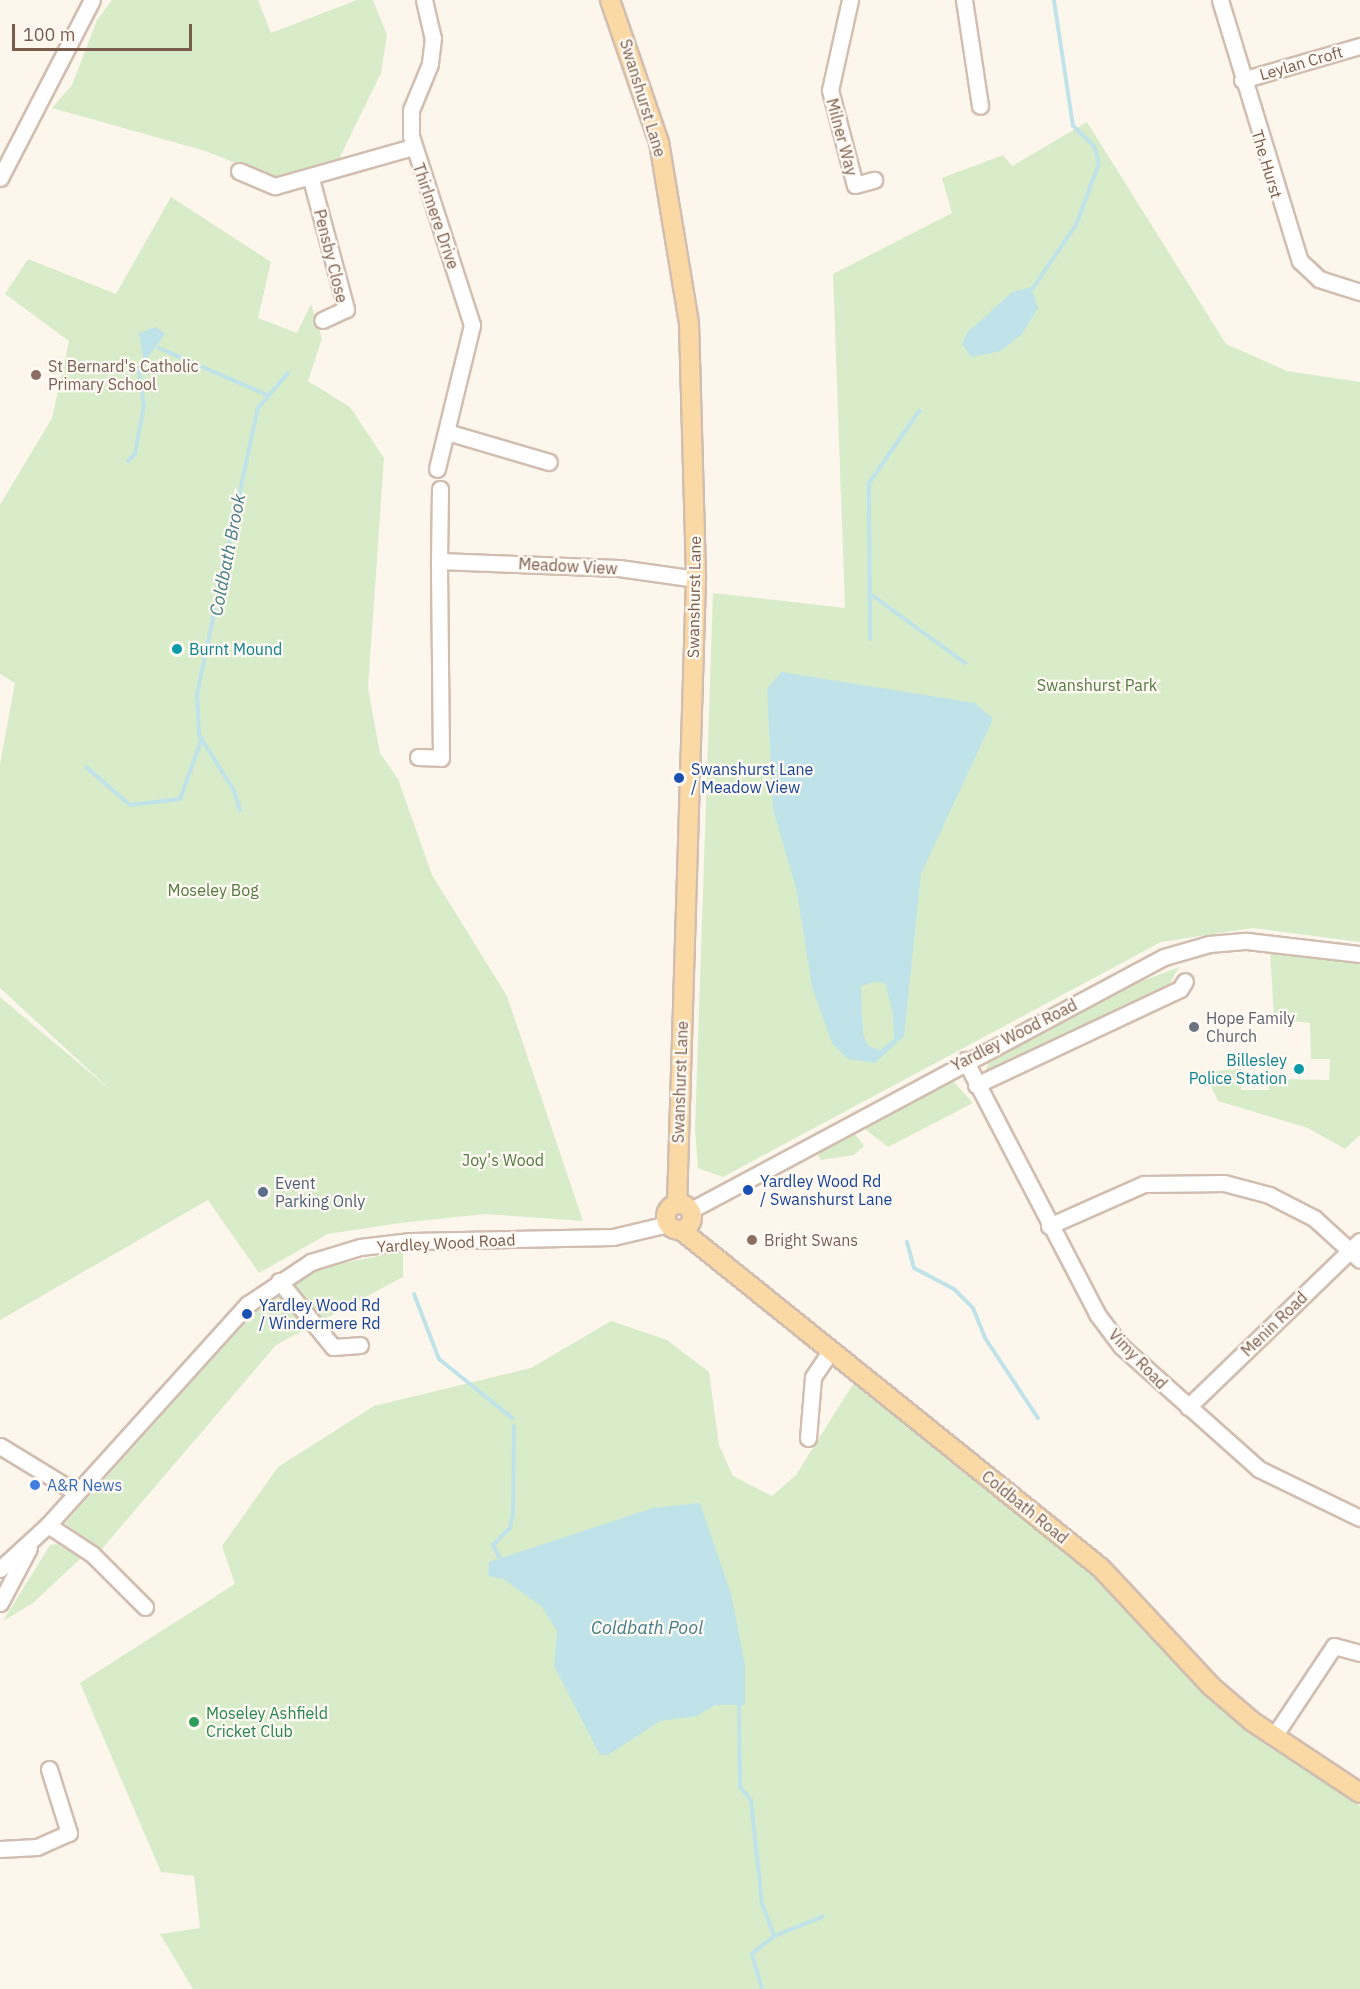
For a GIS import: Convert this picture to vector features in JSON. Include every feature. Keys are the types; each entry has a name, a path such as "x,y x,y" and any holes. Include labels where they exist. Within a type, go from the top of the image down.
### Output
{"main road":[{"name":"Swanshurst Lane","path":"610,0 659,142 679,243 689,324 696,579 684,1207"},
{"path":"674,1227 692,1224 684,1207"},
{"name":"Coldbath Road","path":"674,1227 1101,1568 1211,1686 1274,1736 1360,1793"}],"street":[{"path":"0,177 92,0"},
{"name":"Thirlmere Drive","path":"424,0 432,39 430,64 411,110 413,147 472,325 437,469"},
{"name":"Milner Way","path":"850,0 830,90 855,185 874,180"},
{"path":"964,0 980,106"},
{"name":"The Hurst","path":"1220,0 1242,80 1300,261 1319,279 1360,292"},
{"name":"Leylan Croft","path":"1242,80 1360,46"},
{"path":"239,171 275,186 311,179 413,147"},
{"name":"Pensby Close","path":"311,179 345,309 322,320"},
{"path":"447,432 549,462"},
{"path":"418,758 441,758 440,489"},
{"name":"Meadow View","path":"439,561 618,568 696,579"},
{"name":"Yardley Wood Road","path":"684,1207 771,1172 965,1060 1164,957 1209,944 1247,941 1360,954"},
{"name":"Yardley Wood Road","path":"976,1085 1180,989 1185,981"},
{"name":"Vimy Road","path":"965,1060 1049,1226 1120,1346 1258,1469 1360,1518"},
{"path":"1049,1226 1121,1190 1196,1180 1276,1198 1314,1218 1357,1250"},
{"name":"Yardley Wood Road","path":"0,1569 48,1525 248,1304 279,1281 311,1262 360,1247 459,1239 613,1238 674,1227"},
{"name":"Menin Road","path":"1188,1407 1357,1250"},
{"path":"279,1281 333,1347 360,1345"},
{"path":"808,1438 813,1377 829,1353"},
{"path":"0,1446 77,1493"},
{"path":"48,1525 92,1554 145,1607"},
{"name":"Yardley Wood Road","path":"0,1603 31,1543"},
{"path":"1274,1736 1334,1646 1360,1653"},
{"path":"0,1849 37,1847 69,1833 49,1769"}],"green space":[{"path":"112,0 258,0 271,33 357,0 373,0 387,35 381,73 337,163 273,177 202,150 52,108 72,85 97,20"},
{"name":"Swanshurst Park","path":"1087,122 1226,344 1287,371 1360,382 1360,942 1253,928 1161,942 723,1177 698,1168 695,1130 713,593 845,608 833,274 952,213 942,178 1003,155 1012,166"},
{"name":"Moseley Bog","path":"171,197 271,262 258,318 297,333 311,304 322,338 308,381 350,407 384,458 368,688 380,753 398,779 432,875 507,996 583,1221 485,1214 400,1223 328,1234 259,1273 208,1200 0,1320 0,997 113,1092 0,988 0,764 15,683 0,674 0,505 52,418 69,341 5,294 28,259 116,294"},
{"path":"1270,951 1360,962 1360,1135 1345,1149 1308,1128 1218,1101 1204,1072 1241,1069 1241,1090 1269,1090 1269,1079 1329,1080 1330,1059 1311,1059 1310,1023 1274,1019"},
{"path":"1179,967 1164,994 984,1073 992,1056 1119,990"},
{"path":"942,1081 953,1081 973,1103 888,1147 860,1125"},
{"path":"852,1130 864,1146 854,1155 821,1160 814,1151"},
{"path":"403,1251 403,1277 276,1345 101,1550 65,1523 266,1300 315,1269"},
{"path":"611,1321 667,1340 709,1372 719,1445 733,1476 772,1496 796,1475 853,1384 862,1389 1125,1601 1257,1735 1360,1806 1360,1989 193,1989 160,1934 200,1928 194,1876 161,1872 80,1683 235,1584 222,1546 278,1467 374,1406 531,1368"},
{"path":"57,1544 81,1558 33,1603 3,1621 50,1545"}],"water":[{"path":"1031,287 1038,308 1022,334 1001,351 971,357 962,344 967,333 1012,292"},
{"path":"156,327 165,334 144,363 139,333"},
{"path":"781,672 975,703 993,719 921,874 904,1036 875,1063 848,1059 832,1043 812,987 797,892 773,809 767,689","holes":["874,982 885,983 893,1014 894,1039 880,1050 868,1046 863,1034 861,986"]},
{"name":"Coldbath Pool","path":"700,1503 731,1594 745,1665 745,1705 715,1705 697,1716 660,1721 608,1755 600,1755 554,1666 557,1631 542,1607 503,1579 488,1576 489,1562 653,1508"}],"waterway":[{"path":"1033,288 1076,225 1099,163 1094,146 1073,126 1054,0"},
{"path":"159,348 265,394"},
{"path":"128,461 135,454 144,406 139,369 144,363"},
{"name":"Coldbath Brook","path":"240,810 233,789 199,735 197,694 258,408 288,373"},
{"path":"870,639 869,483 919,411"},
{"path":"869,593 965,663"},
{"path":"86,767 130,805 180,799 201,741"},
{"path":"907,1242 914,1268 954,1289 973,1308 985,1338 1038,1418"},
{"name":"Coldbath Brook","path":"414,1294 439,1359 512,1418"},
{"name":"Coldbath Brook","path":"501,1560 493,1545 510,1528 513,1514 514,1426"},
{"name":"Coldbath Brook","path":"739,1705 740,1787 751,1800 762,1904 774,1936 752,1954 762,1989"},
{"path":"774,1936 822,1917"}],"place":[{"name":"St Bernard's Catholic Primary School","path":"36,375"},
{"name":"Burnt Mound","path":"177,649"},
{"name":"Swanshurst Lane / Meadow View","path":"679,778"},
{"name":"Hope Family Church","path":"1194,1027"},
{"name":"Billesley Police Station","path":"1299,1069"},
{"name":"Yardley Wood Rd / Swanshurst Lane","path":"748,1190"},
{"name":"Event Parking Only","path":"263,1192"},
{"name":"Bright Swans","path":"752,1240"},
{"name":"Yardley Wood Rd / Windermere Rd","path":"247,1314"},
{"name":"A&R News","path":"35,1485"},
{"name":"Moseley Ashfield Cricket Club","path":"194,1722"}],"park label":[{"name":"Joy's Wood","path":"503,1160"}]}
